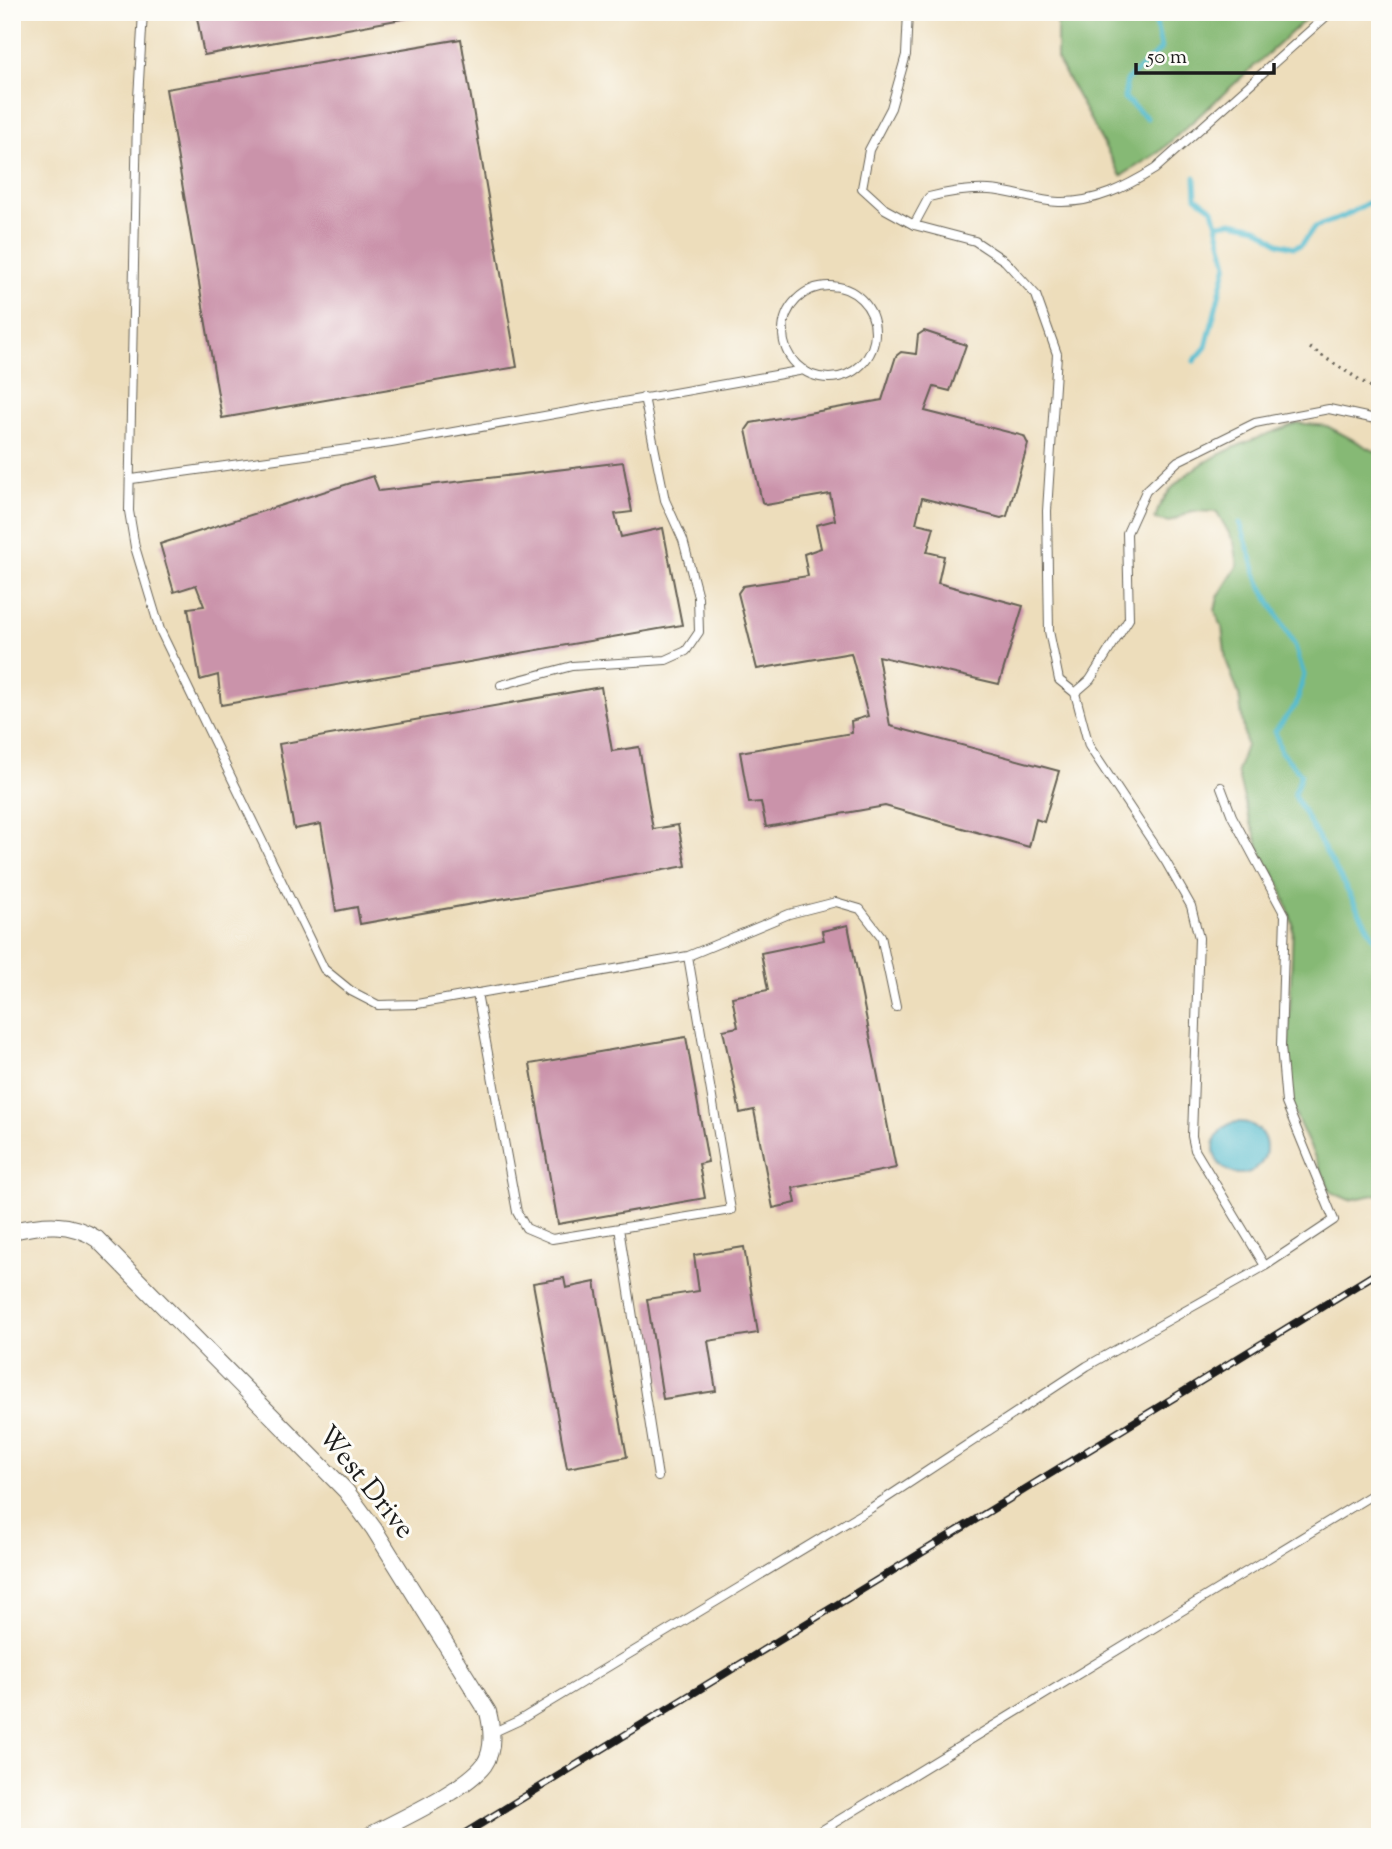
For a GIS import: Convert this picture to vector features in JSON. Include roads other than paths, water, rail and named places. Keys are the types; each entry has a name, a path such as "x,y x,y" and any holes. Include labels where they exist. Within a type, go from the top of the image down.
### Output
{"street":[{"name":"West Drive","path":"12,1231 38,1225 61,1225 81,1229 97,1239 306,1448 346,1491 374,1529 488,1712 494,1732"},
{"path":"367,1837 450,1792 485,1764 494,1732"}],"lane":[{"path":"143,12 137,116 132,479 129,511 135,547 160,630 324,969 351,991 378,1005 416,1004 688,956 789,914 836,902 860,909 881,936 896,1007"},
{"path":"908,12 906,55 891,108 869,150 862,188 885,209 914,225 975,241 1005,261 1036,295 1057,354 1047,511 1049,631 1059,680 1075,693 1089,746 1166,862 1191,906 1199,938 1192,1136 1195,1150 1265,1266"},
{"path":"914,225 929,197 953,191 990,190 1059,202 1091,199 1123,188 1155,169 1331,12"},
{"path":"132,479 391,443 804,370 814,375 836,378 857,369 865,362 875,342 874,320 864,300 855,293 834,286 823,286 802,294 788,311 783,333 789,354 804,370"},
{"path":"501,685 572,666 666,660 686,651 699,632 698,597 683,540 665,500 644,397"},
{"path":"1075,693 1090,680 1129,619 1127,533 1146,491 1178,461 1255,423 1329,409 1380,420"},
{"path":"494,1732 518,1721 871,1508 1087,1366 1265,1266 1334,1220 1286,1103 1281,1046 1284,915 1231,816 1221,787"},
{"path":"477,993 517,1212 526,1228 552,1239 731,1210 688,956"},
{"path":"619,1228 658,1477"},
{"path":"811,1837 1380,1490"}],"water":[{"path":"1240,1122 1250,1124 1258,1130 1264,1138 1264,1158 1258,1166 1250,1172 1240,1174 1230,1172 1222,1166 1216,1158 1214,1148 1216,1138 1222,1130 1230,1124"}],"waterway":[{"path":"1147,118 1124,98 1127,80 1161,49 1154,12"},
{"path":"1194,361 1206,347 1227,264 1213,209 1196,197 1195,177"},
{"path":"1219,224 1232,222 1257,227 1278,243 1294,247 1301,245 1315,227 1343,217 1380,196"},
{"path":"1240,523 1259,582 1295,646 1304,675 1296,705 1275,731 1281,752 1301,774 1294,795 1380,949"}],"railway":[{"path":"459,1837 1380,1271"}]}
